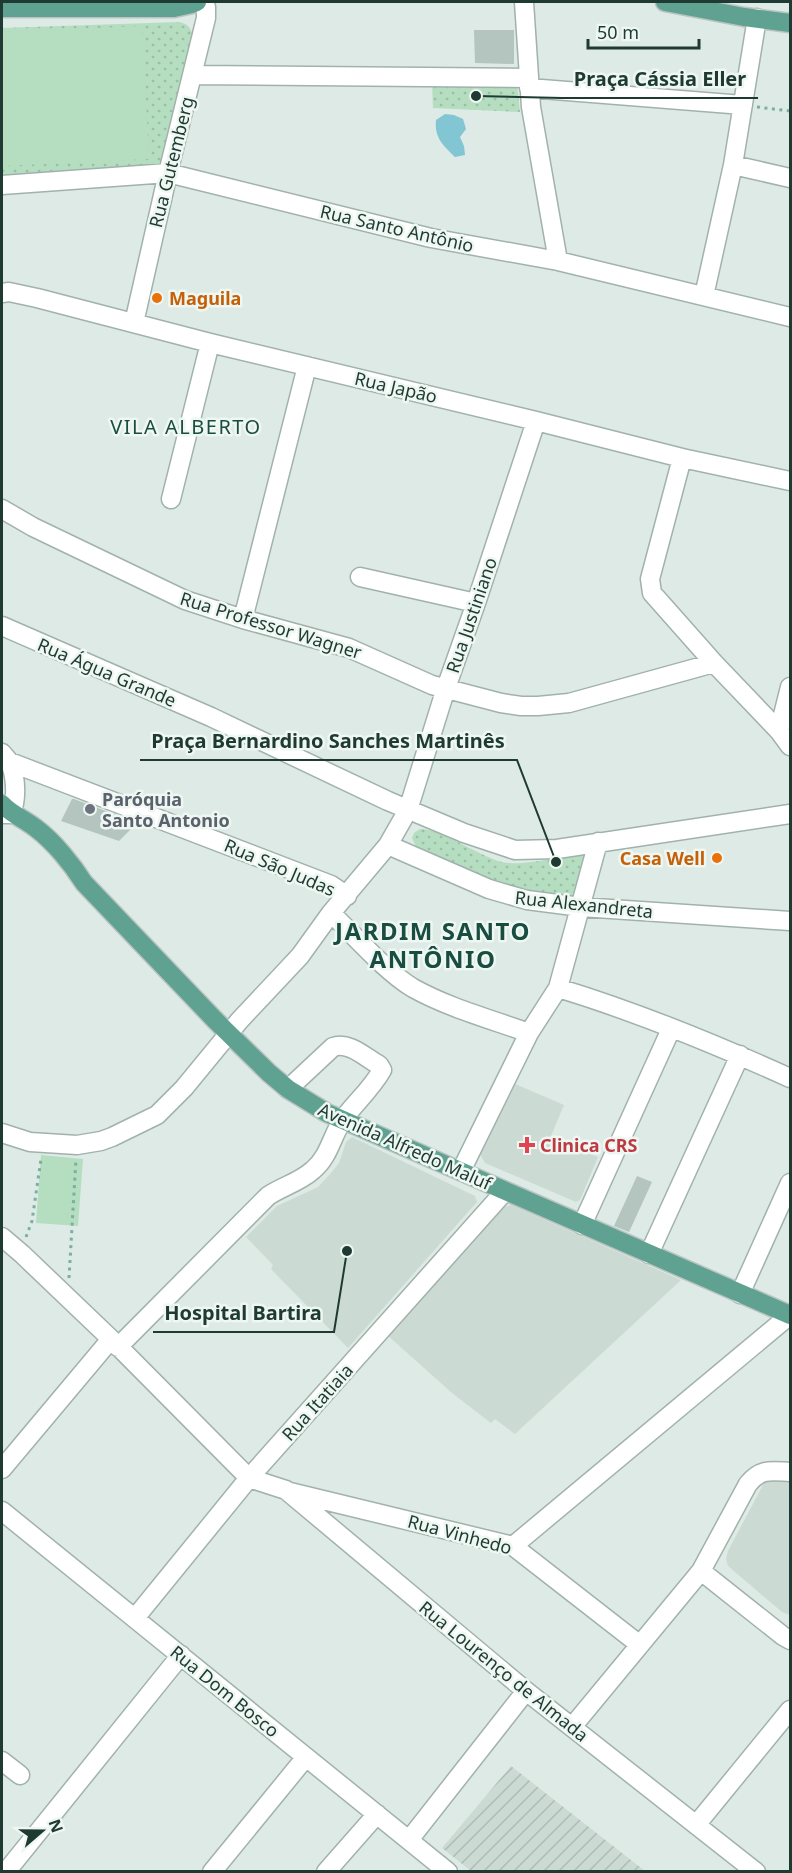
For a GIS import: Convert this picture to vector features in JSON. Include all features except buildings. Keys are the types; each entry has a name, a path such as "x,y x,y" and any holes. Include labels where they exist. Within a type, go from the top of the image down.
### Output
{"main road":[{"path":"2,8 174,8 197,2"},
{"path":"665,2 790,23"},
{"name":"Avenida Alfredo Maluf","path":"8,812 67,872 84,883 228,1033 288,1089 342,1120 790,1315"}],"street":[{"name":"Rua Gutemberg","path":"134,322 206,18 204,2"},
{"path":"524,2 529,83 558,261"},
{"path":"704,296 733,165 757,18"},
{"path":"192,75 529,83 744,105"},
{"path":"733,165 790,178"},
{"name":"Rua Santo Antônio","path":"2,185 168,173 430,238 558,261 790,317"},
{"name":"Rua Japão","path":"2,293 9,292 37,298 210,343 682,458 790,481"},
{"path":"171,499 210,343"},
{"path":"243,619 307,366"},
{"name":"Rua Justiniano","path":"346,896 388,845 408,810 446,688 536,421"},
{"path":"682,458 650,579 650,588 655,597 779,731 790,746"},
{"name":"Rua Professor Wagner","path":"2,509 33,527 185,600 243,619 349,648 432,685 501,703 521,706 569,703 714,663"},
{"path":"360,576 476,603"},
{"name":"Rua Água Grande","path":"2,626 211,717 266,745 408,810 464,833 515,850 557,849 790,814"},
{"path":"779,731 790,687"},
{"path":"6,758 14,786 13,808 8,812"},
{"name":"Rua São Judas","path":"2,1133 30,1142 77,1145 112,1137 157,1115 184,1088 228,1033 300,956 346,896 331,885 6,758"},
{"path":"461,1171 529,1033 558,988 598,842"},
{"name":"Rua Alexandreta","path":"388,845 507,896 527,900 581,908 790,921"},
{"path":"331,913 393,974 411,987 441,1002 529,1033"},
{"path":"558,988 740,1055 790,1078"},
{"path":"582,1225 671,1029"},
{"path":"2,1469 115,1343 268,1196 315,1169 331,1146 342,1120 376,1081 382,1070 380,1065 340,1044 333,1047 288,1089"},
{"path":"649,1254 740,1055"},
{"path":"740,1294 790,1183"},
{"name":"Rua Itatiaia","path":"135,1618 249,1478 505,1191"},
{"path":"2,1237 115,1343 249,1478"},
{"path":"513,1546 790,1315"},
{"path":"572,1727 701,1571 748,1485 758,1474 790,1472"},
{"name":"Rua Lourenço de Almada","path":"249,1478 286,1490 526,1691 756,1872"},
{"name":"Rua Vinhedo","path":"286,1490 513,1546 640,1645"},
{"name":"Rua Dom Bosco","path":"2,1511 448,1872"},
{"path":"701,1571 790,1640"},
{"path":"6,1872 181,1655"},
{"path":"409,1840 526,1691"},
{"path":"696,1825 790,1710"},
{"path":"212,1872 306,1757"},
{"path":"2,1761 20,1775"},
{"path":"326,1872 377,1814"}],"path":[{"path":"744,105 790,111"},
{"path":"68,1298 77,1145"},
{"path":"24,1242 32,1221 41,1158"}],"shaded area":[{"name":"Clinica CRS","path":"513,1083 564,1105 551,1136 598,1157 580,1200 576,1202 485,1163 480,1154"},
{"path":"352,1137 475,1196 477,1202 348,1348 271,1269 273,1265 246,1237 277,1206 318,1187 339,1163 346,1142"},
{"path":"511,1205 681,1280 515,1434 495,1419 491,1423 452,1393 386,1334 497,1209"},
{"path":"771,1479 790,1480 790,1615 782,1612 728,1566 726,1559 764,1483"},
{"path":"511,1766 645,1871 471,1871 442,1848"}],"green space":[{"path":"179,22 190,28 193,40 164,158 160,164 2,177 2,28"},
{"path":"142,26 149,159 2,166 2,32"},
{"path":"432,82 517,84 520,112 433,108"},
{"path":"420,829 448,837 502,862 531,862 582,853 586,855 576,893 563,896 532,892 498,883 465,870 417,849 412,838 414,833"},
{"path":"41,1155 83,1159 78,1226 36,1223"}],"water":[{"path":"445,114 463,119 466,129 460,137 465,155 455,157 438,137 436,120"}],"place":[{"name":"Praça Cássia Eller","path":"476,96"},
{"name":"Maguila","path":"157,298"},
{"name":"Paróquia Santo Antonio","path":"90,809"},
{"name":"Casa Well","path":"717,858"},
{"name":"Praça Bernardino Sanches Martinês","path":"556,862"},
{"name":"Clinica CRS","path":"527,1145"},
{"name":"Hospital Bartira","path":"347,1251"}],"district":[{"name":"VILA ALBERTO","path":"186,426"},
{"name":"JARDIM SANTO ANTÔNIO","path":"433,944"}]}
